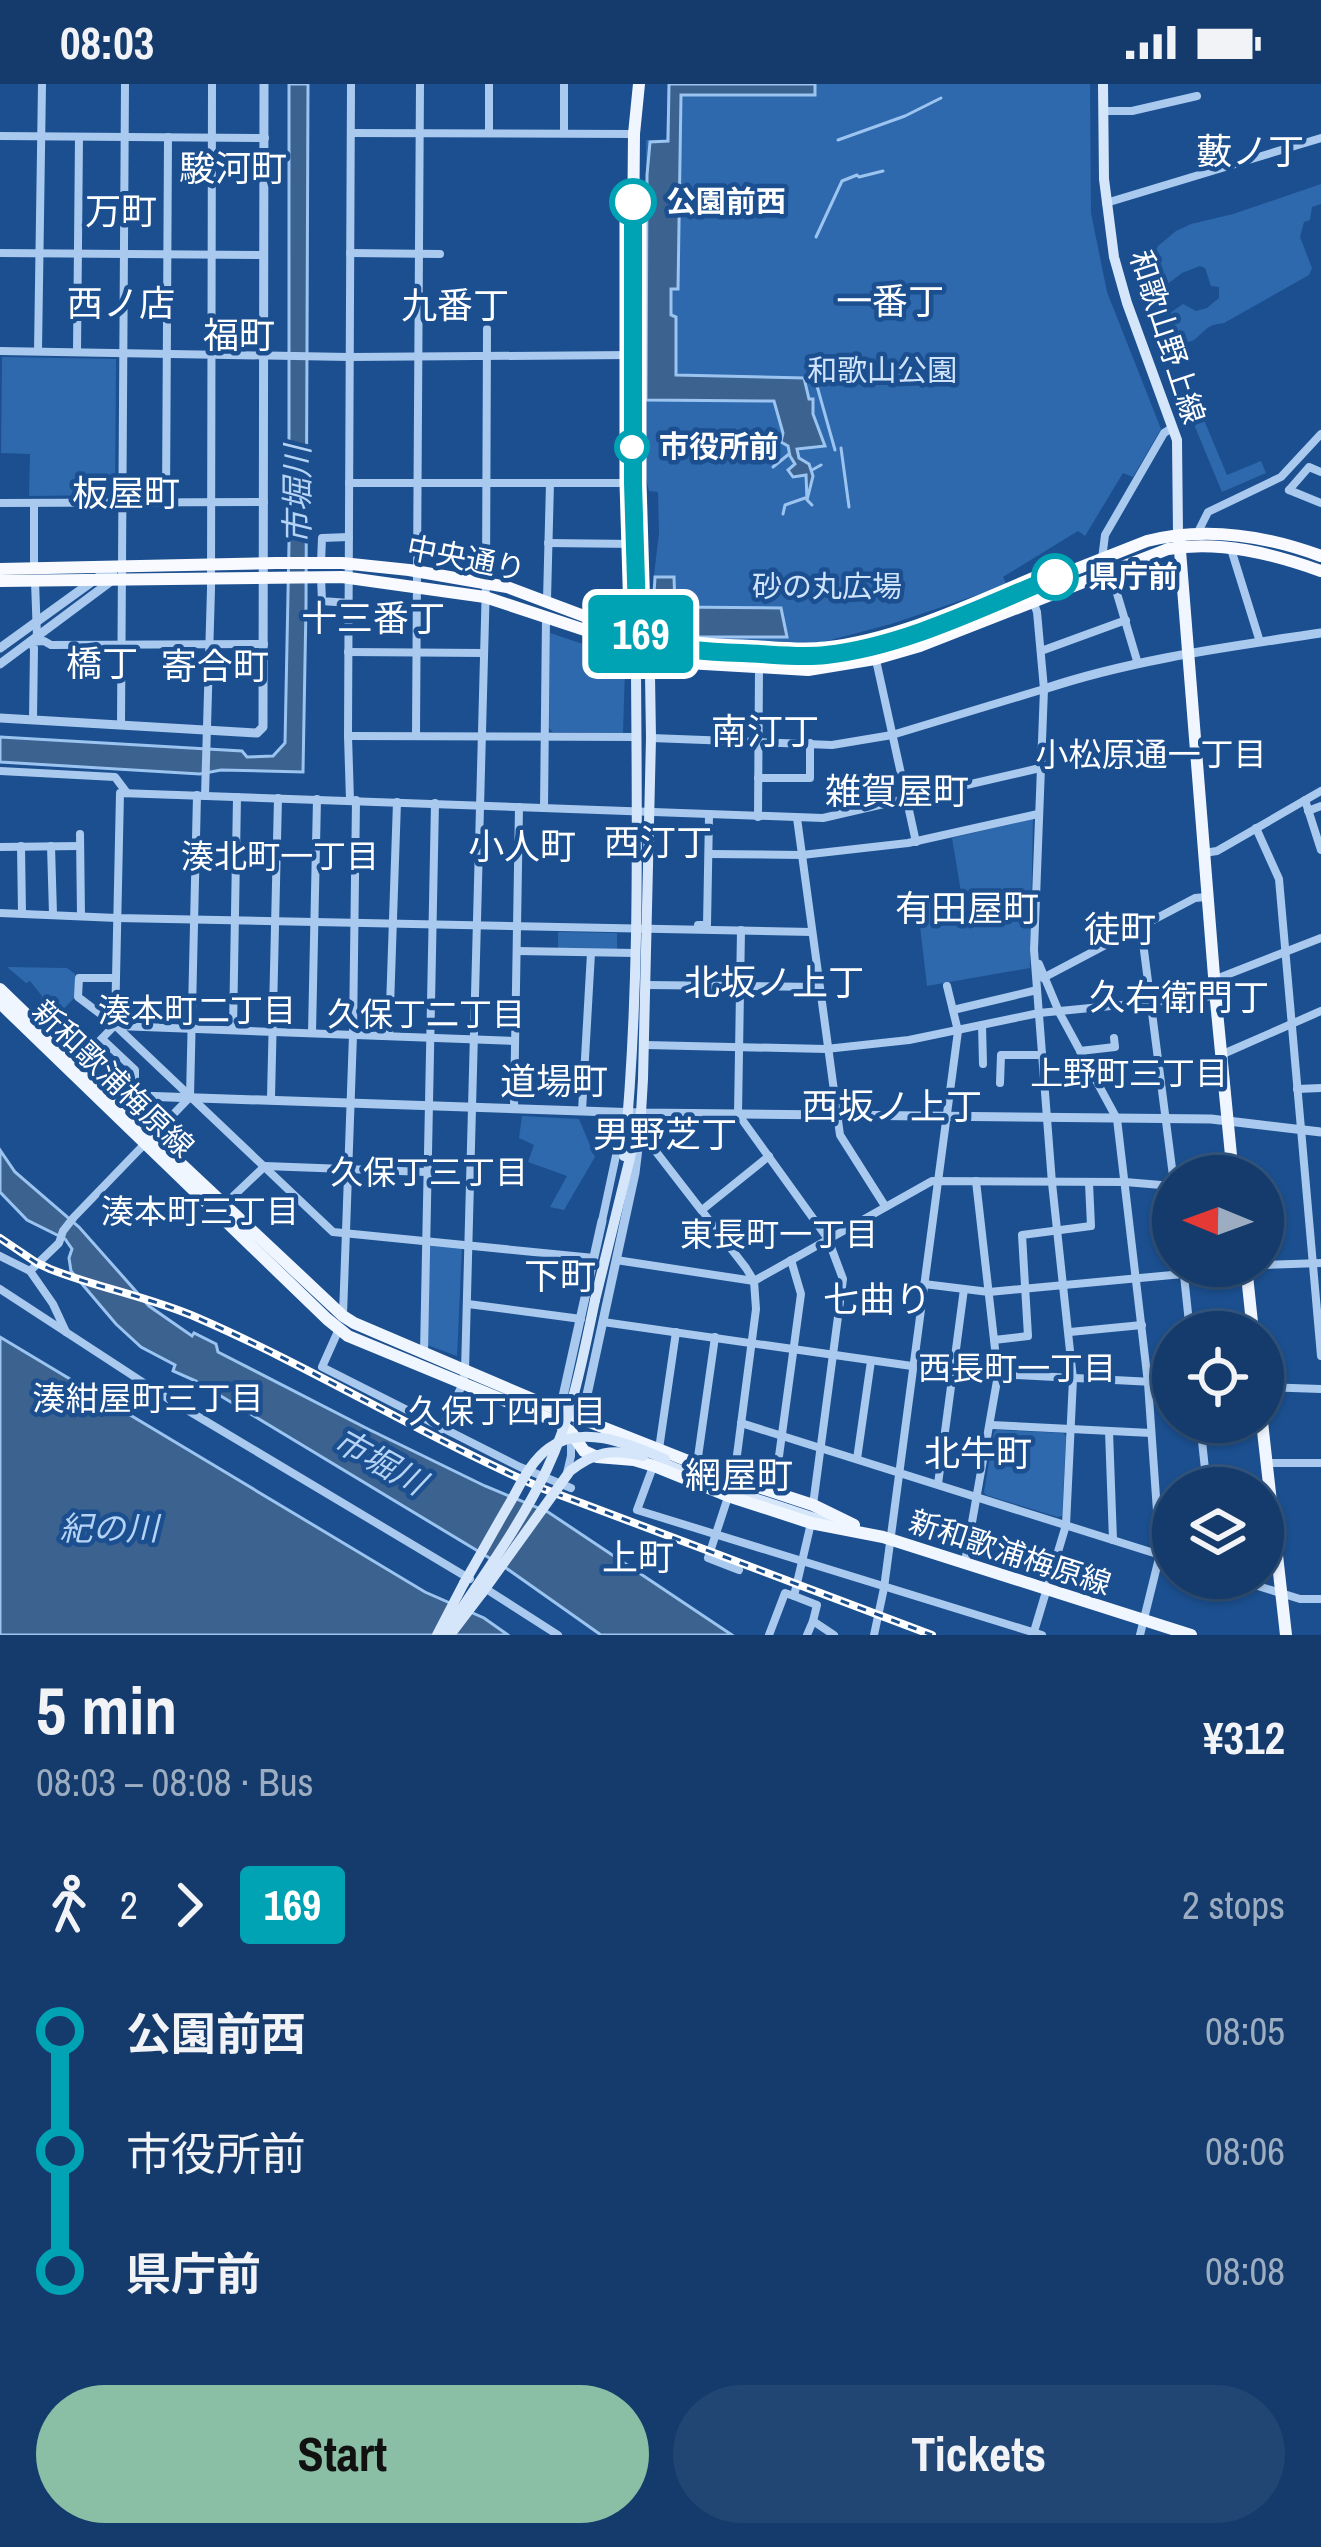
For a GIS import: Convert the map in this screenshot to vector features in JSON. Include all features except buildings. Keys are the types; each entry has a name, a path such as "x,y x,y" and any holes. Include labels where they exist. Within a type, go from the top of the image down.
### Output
{"highway":[{"name":"中央通り","path":"0,581 35,575 211,570 418,571 547,602 670,662 824,669 920,646 1106,564 1150,554 1198,532 1269,539 1321,556"},
{"name":"中央通り","path":"1179,540 1274,555 1321,572"},
{"name":"中央通り","path":"0,569 93,580 118,574"},
{"name":"中央通り","path":"349,571 417,586 486,589 546,617 618,641 699,652 823,656 1031,595"}],"main road":[{"path":"444,1635 546,1472 576,1390 620,1189 645,1045 641,927 650,675 637,614 632,355 634,134 639,84"},
{"name":"和歌山野上線","path":"1103,84 1106,203 1121,286 1174,428 1179,540"},
{"path":"1179,540 1231,1155"},
{"path":"642,645 636,670 636,737 644,813"},
{"path":"634,1113 634,953 641,927"},
{"name":"新和歌浦梅原線","path":"0,989 78,1064 106,1098"},
{"name":"新和歌浦梅原線","path":"0,1003 341,1323 424,1354 557,1422 571,1432 578,1454 697,1464 813,1505 849,1526 886,1539 1191,1635"},
{"name":"新和歌浦梅原線","path":"149,1141 224,1204 341,1323 348,1336 581,1418 728,1496 812,1523 849,1526"},
{"path":"444,1635 464,1583 535,1461 550,1447 579,1438 626,1443 731,1486 849,1526"},
{"path":"1264,1443 1267,1467"},
{"path":"444,1635 482,1593 570,1471 587,1458 616,1451 660,1459"},
{"path":"1283,1599 1286,1635"}],"street":[{"path":"38,351 42,84"},
{"path":"121,724 118,574 123,502 125,84"},
{"path":"30,1271 59,1244 74,1217 190,1096 210,644 212,84"},
{"path":"0,718 121,724 208,735 261,731 263,727 271,570 265,502 264,84"},
{"path":"351,84 348,736 353,800 353,1035 341,1323 322,1367 567,1487 578,1454"},
{"path":"416,736 420,84"},
{"path":"489,84 489,132"},
{"path":"564,84 564,134"},
{"path":"1103,111 1132,111 1197,96"},
{"path":"351,133 634,134"},
{"path":"0,136 265,138"},
{"path":"77,352 79,136"},
{"path":"166,502 168,137"},
{"path":"1106,203 1321,138"},
{"path":"0,253 263,255"},
{"path":"350,254 440,254"},
{"path":"442,1429 464,1377 468,1304 486,589 487,329"},
{"path":"0,351 350,357 632,355"},
{"path":"1138,664 1106,564 1105,535 1164,433 1174,428"},
{"path":"1198,532 1208,512 1281,477 1321,434"},
{"path":"1321,472 1309,466 1288,492 1321,503"},
{"path":"349,483 633,483"},
{"path":"547,602 550,483"},
{"path":"0,503 265,502"},
{"path":"33,719 34,503"},
{"path":"349,537 322,538 317,570 322,601 349,603"},
{"path":"548,543 634,544"},
{"path":"1231,549 1260,642"},
{"path":"0,664 118,574"},
{"path":"0,648 93,580"},
{"path":"676,1332 660,1459 637,1510 1036,1634 1066,1525 1073,1379 1034,950 1044,689 1031,595"},
{"path":"544,808 546,617"},
{"path":"1041,651 1126,620"},
{"path":"651,738 832,745 892,735 1098,672 1321,633"},
{"path":"34,639 122,645 264,644"},
{"path":"348,652 484,652"},
{"path":"875,659 916,842"},
{"path":"758,817 759,668"},
{"path":"348,736 636,737"},
{"path":"758,778 810,778 810,743"},
{"path":"78,1064 115,1025 120,793 823,818 1040,768"},
{"path":"0,771 115,777 127,794"},
{"path":"1204,854 1321,791"},
{"path":"233,1030 237,797"},
{"path":"271,1098 278,798"},
{"path":"312,1033 317,800"},
{"path":"1305,800 1321,850"},
{"path":"389,1036 397,802"},
{"path":"424,1354 435,803"},
{"path":"1308,811 1321,806"},
{"path":"514,1108 519,807"},
{"path":"709,854 802,855 916,842 1038,814"},
{"path":"677,929 707,926 709,816"},
{"path":"797,818 840,1135 885,1207"},
{"path":"1256,828 1279,879 1317,1263 1321,1356"},
{"path":"80,834 81,916"},
{"path":"21,846 22,913"},
{"path":"51,846 53,914"},
{"path":"0,847 80,846"},
{"path":"953,1010 1039,983 1195,898 1208,897"},
{"path":"0,913 812,932"},
{"path":"1141,927 1170,1155"},
{"path":"741,930 738,1114 828,1239 843,1280 813,1505"},
{"path":"1214,979 1321,938"},
{"path":"517,951 634,953"},
{"path":"582,1111 591,952"},
{"path":"116,978 79,978 78,998 115,1025 333,1232 594,1258"},
{"path":"1039,983 1117,1119 1154,1467"},
{"path":"646,985 818,988"},
{"path":"874,1635 958,1031 947,986"},
{"path":"645,1045 826,1049 909,1040 1039,1013 1216,996"},
{"path":"1221,1055 1321,1011"},
{"path":"115,1025 515,1041"},
{"path":"982,1025 983,1064"},
{"path":"1080,1051 1115,1047 1114,1038"},
{"path":"102,1039 135,1070 135,1095"},
{"path":"1000,1083 1001,1054 1042,1055"},
{"path":"1297,1089 1321,1088"},
{"path":"106,1098 271,1098 634,1113 1227,1120 1321,1132"},
{"path":"634,1113 641,1137 581,1418 571,1432 560,1410 622,1124 634,1113"},
{"path":"641,1137 754,1281 756,1309 734,1479"},
{"path":"702,1210 769,1156"},
{"path":"224,1204 265,1166 426,1172"},
{"path":"616,1260 754,1281 932,1181 1152,1184"},
{"path":"965,1562 998,1375 976,1181"},
{"path":"994,1340 1028,1336 1022,1235 1091,1226 1089,1183"},
{"path":"0,1256 30,1271 66,1334"},
{"path":"774,1493 800,1294 791,1260"},
{"path":"1284,1264 1317,1263"},
{"path":"924,1284 989,1292 1152,1276"},
{"path":"0,1289 167,1398 557,1635"},
{"path":"938,1484 964,1289"},
{"path":"468,1304 581,1318"},
{"path":"603,1322 954,1372 1152,1383"},
{"path":"1070,1332 1142,1325"},
{"path":"697,1464 715,1337"},
{"path":"857,1459 872,1360"},
{"path":"1284,1388 1321,1390"},
{"path":"741,1423 1152,1552"},
{"path":"991,1425 1151,1433"},
{"path":"1109,1431 1113,1540"},
{"path":"1266,1462 1321,1463"},
{"path":"728,1496 708,1558 739,1570"},
{"path":"794,1596 812,1523"},
{"path":"1140,1635 1152,1587"},
{"path":"769,1635 785,1593 817,1604 807,1635"},
{"path":"1284,1594 1321,1599"},
{"path":"813,1621 834,1635"}],"green space":[{"name":"和歌山公園","path":"668,84 1090,84 1091,213 1107,292 1161,429 1133,477 1123,473 1085,536 1078,531 1003,577 1007,585 819,643 673,637 661,630 653,618 658,492 649,491 646,478 646,140 666,140"},
{"path":"1321,184 1321,204 1312,207 1300,237 1312,268 1309,275 1191,341 1177,340 1170,313 1183,304 1196,311 1207,308 1219,298 1219,287 1211,286 1200,266 1166,285 1168,297 1162,295 1156,278 1158,246 1191,224"},
{"path":"2,357 116,359 115,495 29,496 30,454 1,453"},
{"path":"1191,389 1227,475 1261,461 1266,473 1222,492 1181,393"},
{"path":"550,633 616,655 625,668 623,733 553,732 549,728"},
{"path":"1033,819 1030,968 927,986 917,901 961,892 952,838"},
{"path":"558,932 617,933 617,950 558,948"},
{"path":"7,967 67,968 75,974 75,997 59,1014 41,999 30,981 26,983"},
{"path":"522,1116 579,1119 595,1157 564,1210 550,1207 567,1176 528,1162 534,1145 519,1138"},
{"path":"429,1246 462,1247 457,1356 427,1345"},
{"path":"997,1430 1066,1436 1062,1516 986,1495"}],"water":[{"name":"市堀川","path":"289,84 308,84 303,772 200,774 0,762 0,737 242,751 247,757 273,756 285,743"},
{"path":"669,84 815,84 815,95 681,95 678,289 671,289 676,375 804,378 825,446 797,449 813,476 807,500 806,475 793,477 788,470 795,464 788,446 781,442 774,401 646,400 647,175 650,142 668,141"},
{"path":"655,577 674,577 675,607 781,608 787,637 673,637 656,618"},
{"name":"市堀川","path":"0,1150 15,1172 79,1227 149,1306 192,1336 216,1344 218,1352 368,1429 548,1512 732,1635 601,1635 506,1568 173,1371 175,1365 141,1347 116,1324 71,1271 72,1249 65,1239 27,1220 0,1192"},
{"name":"紀の川","path":"0,1337 425,1592 484,1618 508,1635 0,1635"}],"waterway":[{"path":"838,140 941,98"},
{"path":"816,237 842,181 883,171"},
{"path":"817,386 835,450"},
{"path":"841,448 849,507"},
{"path":"773,467 789,454"},
{"path":"812,470 821,465"},
{"path":"783,514 785,505 805,498"},
{"path":"807,500 812,505"}],"railway":[{"path":"0,1238 50,1269 180,1311 242,1338 544,1489 932,1635"}],"bus line":[{"name":"169","path":"633,202 633,483 637,614 642,638 699,652 838,653 914,633 1055,577"}],"place":[{"name":"公園前西","path":"633,202"},
{"name":"市役所前","path":"632,447"},
{"name":"県庁前","path":"1055,577"}],"district":[{"name":"藪ノ丁","path":"1250,151"},
{"name":"駿河町","path":"233,168"},
{"name":"万町","path":"121,211"},
{"name":"一番丁","path":"890,301"},
{"name":"西ノ店","path":"121,303"},
{"name":"九番丁","path":"455,305"},
{"name":"福町","path":"239,335"},
{"name":"板屋町","path":"126,493"},
{"name":"十三番丁","path":"373,618"},
{"name":"橋丁","path":"102,663"},
{"name":"寄合町","path":"215,666"},
{"name":"南汀丁","path":"765,731"},
{"name":"小松原通一丁目","path":"1151,754"},
{"name":"雑賀屋町","path":"897,791"},
{"name":"西汀丁","path":"658,842"},
{"name":"小人町","path":"522,846"},
{"name":"湊北町一丁目","path":"280,856"},
{"name":"有田屋町","path":"967,908"},
{"name":"徒町","path":"1120,929"},
{"name":"北坂ノ上丁","path":"774,982"},
{"name":"久右衛門丁","path":"1179,997"},
{"name":"湊本町二丁目","path":"197,1010"},
{"name":"久保丁二丁目","path":"426,1014"},
{"name":"上野町三丁目","path":"1129,1073"},
{"name":"道場町","path":"554,1081"},
{"name":"西坂ノ上丁","path":"892,1106"},
{"name":"男野芝丁","path":"665,1134"},
{"name":"久保丁三丁目","path":"429,1172"},
{"name":"湊本町三丁目","path":"200,1211"},
{"name":"東長町一丁目","path":"779,1234"},
{"name":"下町","path":"560,1276"},
{"name":"七曲り","path":"877,1299"},
{"name":"西長町一丁目","path":"1017,1368"},
{"name":"湊紺屋町三丁目","path":"148,1398"},
{"name":"久保丁四丁目","path":"507,1411"},
{"name":"北牛町","path":"978,1453"},
{"name":"網屋町","path":"739,1475"},
{"name":"上町","path":"638,1557"}],"park label":[{"name":"砂の丸広場","path":"827,587"}]}
